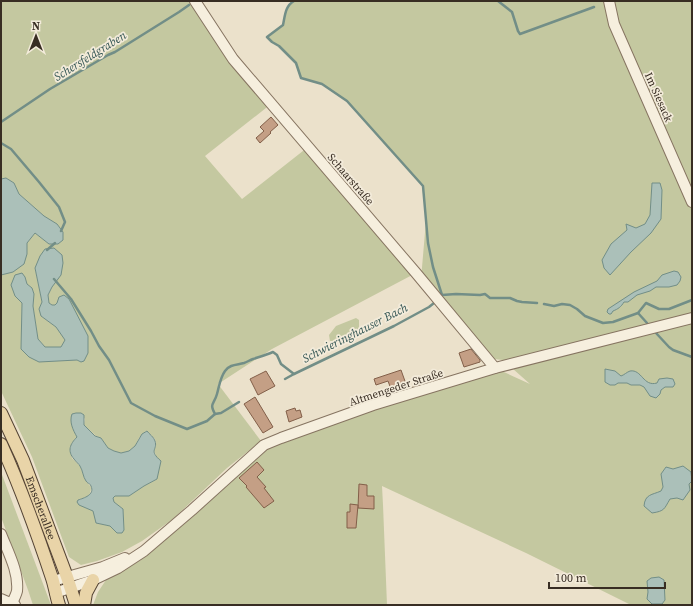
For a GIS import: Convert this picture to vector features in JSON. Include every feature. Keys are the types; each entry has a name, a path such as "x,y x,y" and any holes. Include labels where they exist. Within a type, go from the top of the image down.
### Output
{"main road":[{"name":"Emscherallee","path":"4,420 22,460 69,582 76,605"},
{"name":"Emscherallee","path":"1,444 24,499 59,605"},
{"path":"84,605 86,593 93,580"}],"street":[{"name":"Schaarstraße","path":"195,1 233,59 495,368"},
{"name":"Im Siesack","path":"609,1 614,24 692,202"},
{"name":"Altmengeder Straße","path":"69,582 93,580 118,568 144,551 264,445 373,405 495,368 692,318"},
{"path":"1,534 15,569 17,580 17,592 14,604 1,599"},
{"name":"Altmengeder Straße","path":"54,587 144,551"}],"green space":[{"path":"1,1 195,1 271,104 205,156 242,199 308,147 416,273 272,349 218,384 261,441 227,468 173,519 142,541 122,552 81,565 69,557 32,457 1,391 1,275 13,272 27,254 27,243 35,233 49,244 63,232 57,224 44,216 19,194 14,183 6,178 1,179","holes":["35,268 52,287 48,295 49,303 52,305 57,303 88,346 88,353 81,362 21,349 22,303 25,277 27,284 32,288 34,294 33,306 38,339 45,347 61,347 66,340 56,327 41,316 39,309 42,302","81,413 85,419 84,425 96,436 101,438 108,448 114,451 121,453 129,451 135,446 139,438 146,431 155,439 156,445 154,450 156,456 157,479 129,496 115,496 113,498 114,502 123,509 124,530 117,533 110,526 96,523 94,511 86,508 78,500 88,496 91,487 86,481 80,466 72,458 70,449 72,443 77,437 72,414"]},
{"path":"294,1 692,1 692,605 631,605 526,553 382,486 387,605 93,605 98,592 106,580 141,560 144,551 264,445 495,368 530,384 503,360 486,358 421,279 426,221 422,185 347,101 322,84 301,78 296,63 279,46 267,37 283,25 287,8"},
{"path":"356,318 359,320 357,333 347,335 335,342 330,341 329,335 336,326"},
{"path":"1,472 51,605 33,605 1,517"}],"water":[{"path":"6,178 14,183 19,194 44,216 57,224 63,232 63,240 58,244 49,244 35,233 27,243 27,254 24,264 13,272 1,275 1,179"},
{"path":"652,183 660,183 662,190 661,219 651,233 610,275 604,268 602,260 611,244 627,230 626,224 636,228 645,224 650,215"},
{"path":"54,248 62,255 63,263 61,275 48,295 49,303 55,305 59,297 64,295 69,299 88,336 88,353 84,361 81,362 77,360 39,362 29,357 21,349 22,303 15,296 11,285 15,275 22,273 27,284 32,288 34,294 33,306 38,339 45,347 61,347 65,340 56,327 41,316 39,309 42,302 35,268 45,249"},
{"path":"674,271 678,272 681,277 677,285 669,287 656,287 650,291 637,295 628,302 624,302 621,307 613,311 611,314 607,312 608,309 634,292 657,281 662,275"},
{"path":"605,369 615,371 621,376 630,371 634,371 652,384 657,383 659,379 667,378 673,379 675,384 673,387 665,387 656,398 650,396 644,387 640,385 618,383 615,385 610,385 605,382"},
{"path":"81,413 84,415 84,425 95,436 101,438 108,448 114,451 121,453 129,451 135,446 142,434 147,431 153,437 156,444 154,452 161,461 157,479 129,496 115,496 113,498 114,502 123,509 124,530 122,533 117,533 110,526 96,523 93,511 79,505 77,502 78,500 88,496 92,492 92,489 85,479 80,466 72,456 70,450 71,445 77,437 71,423 72,414"},
{"path":"683,466 691,472 692,481 689,484 690,490 683,500 677,498 670,499 664,509 652,513 644,506 647,497 661,491 663,487 661,474 666,467 673,469"},
{"path":"659,577 664,580 665,600 662,604 652,604 647,599 647,581 651,578"}],"building":[{"path":"271,117 278,125 260,143 256,138 264,131 260,127"},
{"path":"471,349 480,362 464,367 459,353"},
{"path":"401,370 406,384 391,389 388,381 376,385 374,379"},
{"path":"266,371 275,386 258,395 250,379"},
{"path":"255,397 273,427 263,433 244,404"},
{"path":"295,408 296,411 300,410 302,417 289,422 286,411"},
{"path":"257,462 264,470 257,477 266,487 264,488 274,501 264,508 239,478"},
{"path":"359,484 367,485 367,496 374,496 374,509 358,508"},
{"path":"350,504 358,505 356,528 347,528 347,512 350,512"}],"waterway":[{"path":"294,1 287,8 283,25 267,37 279,46 296,63 301,78 322,84 347,101 423,186 428,243 433,267 442,295"},
{"path":"498,1 512,12 520,34 594,7"},
{"name":"Schersfeldgraben","path":"1,122 50,89 115,52 189,5"},
{"name":"Schwieringhauser Bach","path":"1,143 11,149 59,207 65,222 61,231"},
{"name":"Schwieringhauser Bach","path":"47,250 55,243"},
{"name":"Schwieringhauser Bach","path":"54,279 71,299 91,331 109,360 131,403 155,416 187,429 207,421 215,414 212,406 223,374 231,366 244,363 273,352 277,355 281,364 294,374 394,326 434,303"},
{"name":"Schwieringhauser Bach","path":"442,295 485,294 490,298 510,298 522,302 537,303"},
{"name":"Schwieringhauser Bach","path":"544,304 554,306 562,304 570,305 585,316 603,323 613,322 638,313 646,303 659,309 669,309 692,300"},
{"path":"638,313 647,323"},
{"path":"656,333 673,350 692,357"},
{"path":"285,379 294,374"},
{"path":"215,414 221,413 239,402"}]}
